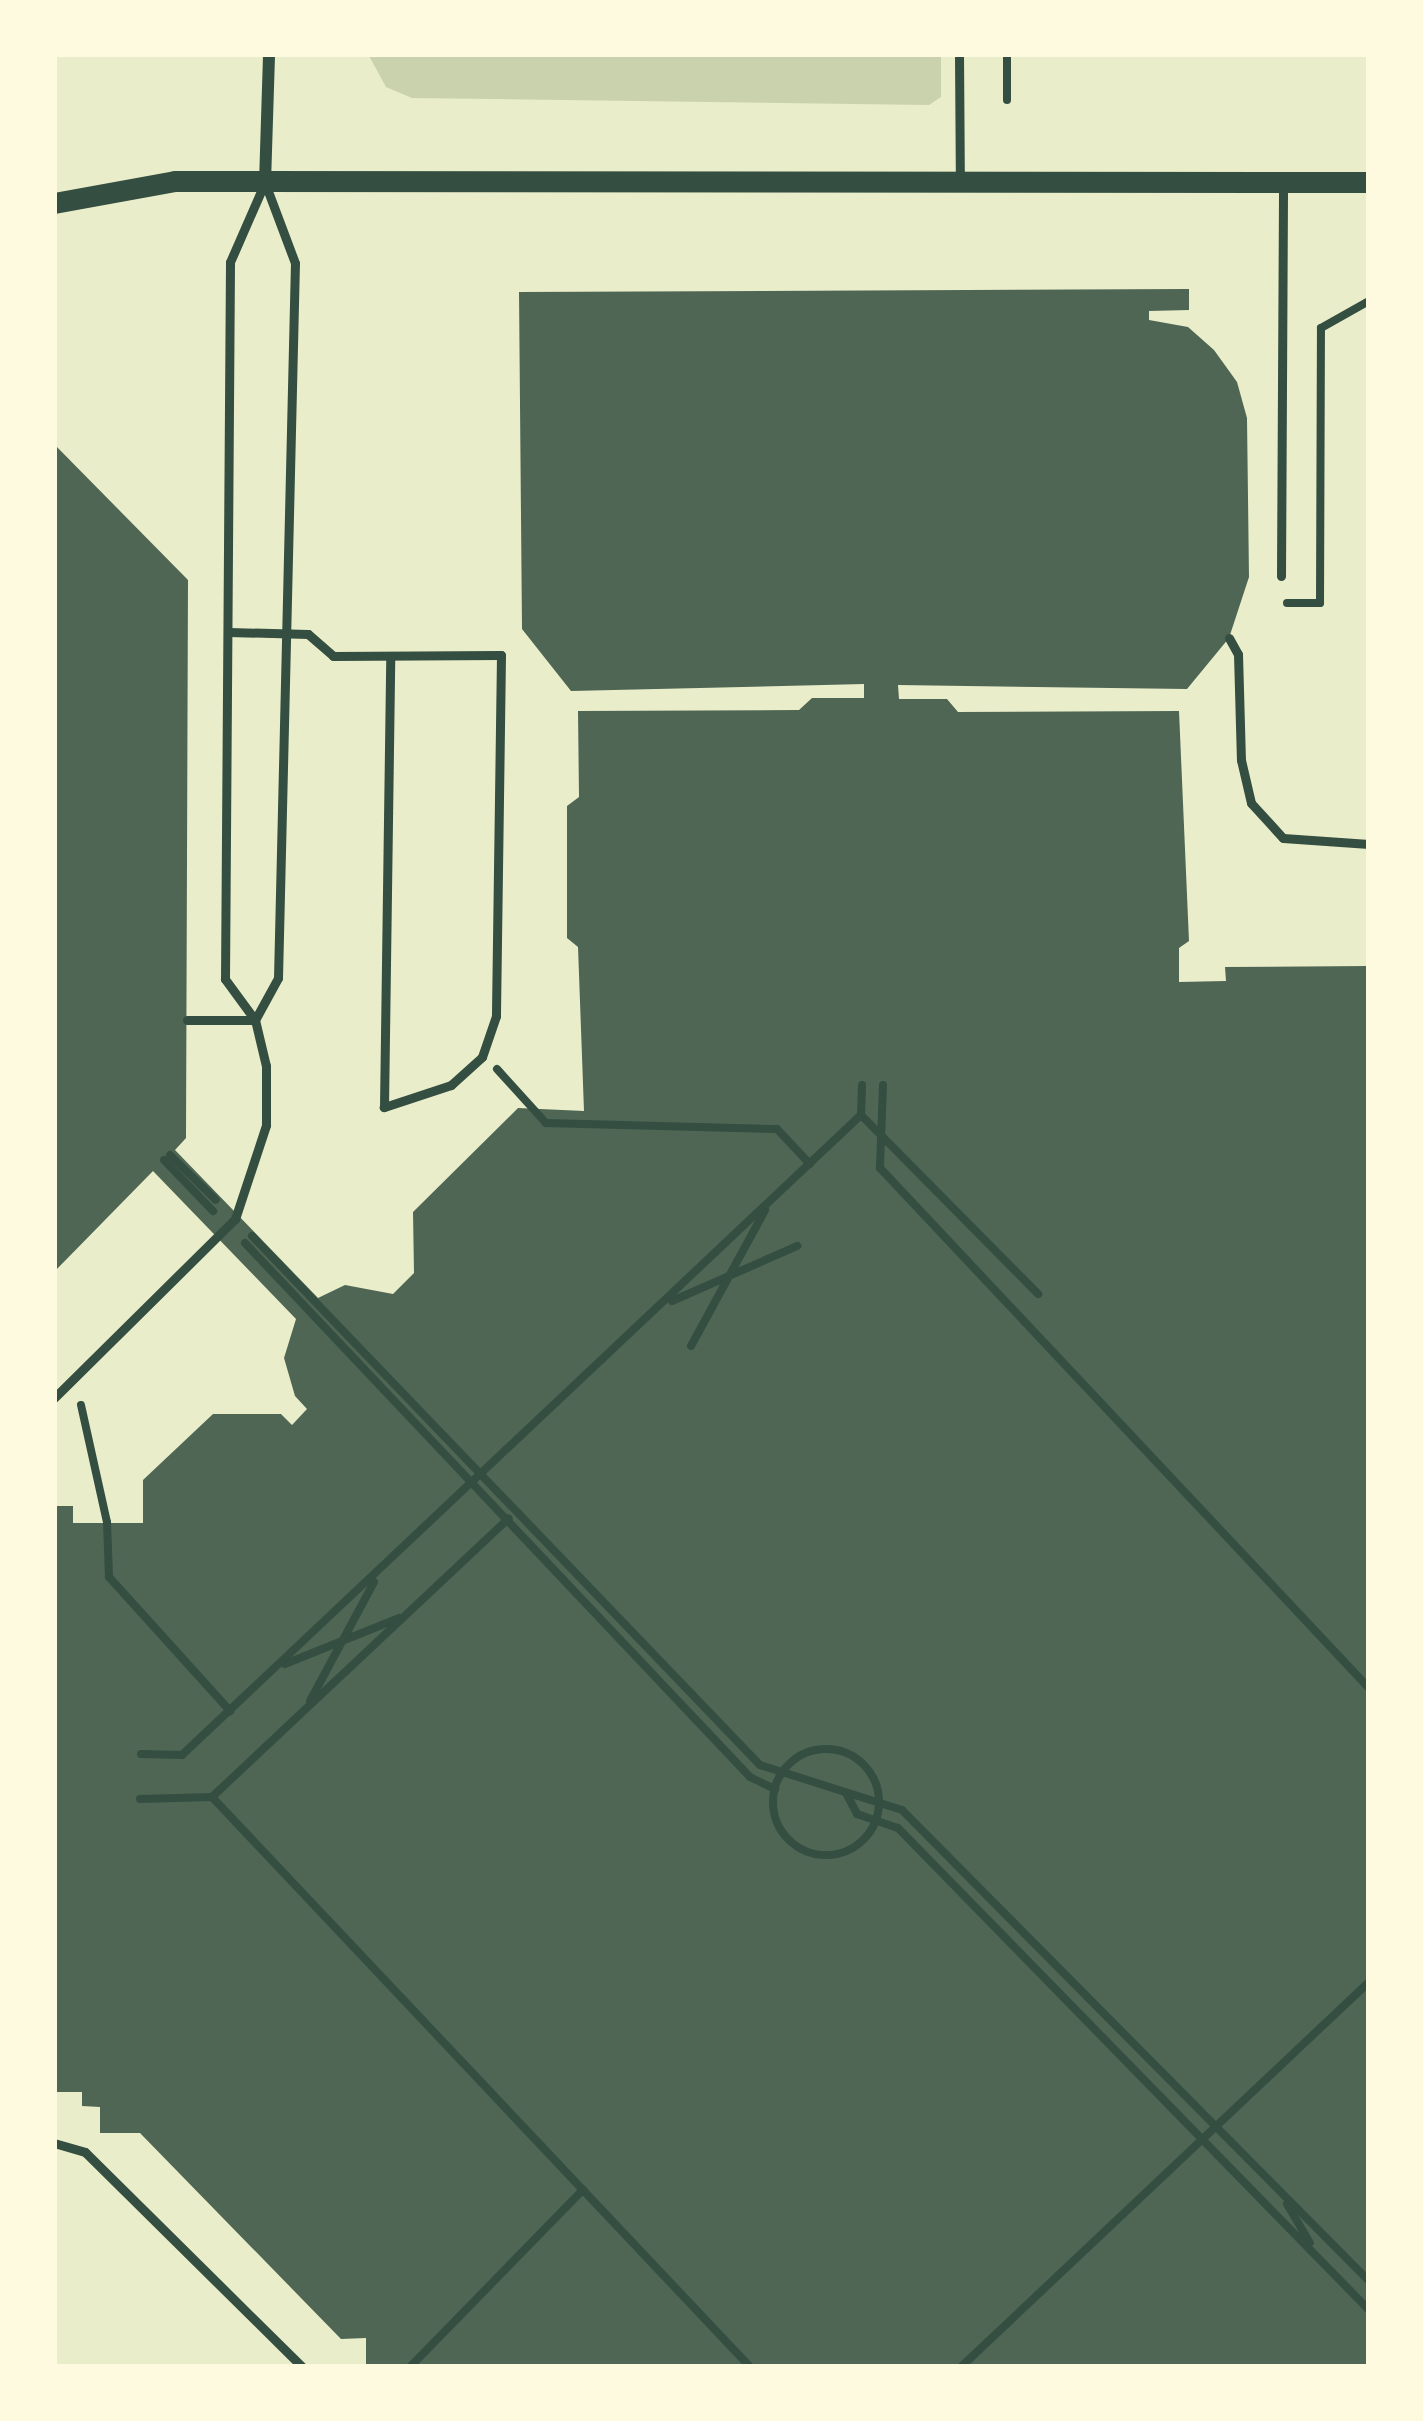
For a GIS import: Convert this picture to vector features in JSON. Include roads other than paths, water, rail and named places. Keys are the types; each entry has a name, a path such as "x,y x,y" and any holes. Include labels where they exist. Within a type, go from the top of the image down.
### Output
{"street":[{"path":"265,183 269,54"},
{"path":"54,203 175,181 1369,182"}],"lane":[{"path":"959,54 960,182"},
{"path":"1281,576 1282,182"},
{"path":"54,1398 235,1219 259,1164 270,1104 255,1020 225,979 230,262 265,183"},
{"path":"255,1020 278,978 296,263 265,183"},
{"path":"228,632 308,634 333,656 389,656 501,656 496,1016 482,1057 451,1084 384,1106 389,656"},
{"path":"1229,638 1238,654 1240,760 1251,802 1283,838 1369,844"},
{"path":"187,1020 255,1020"},
{"path":"54,2144 85,2152 302,2367"}]}
